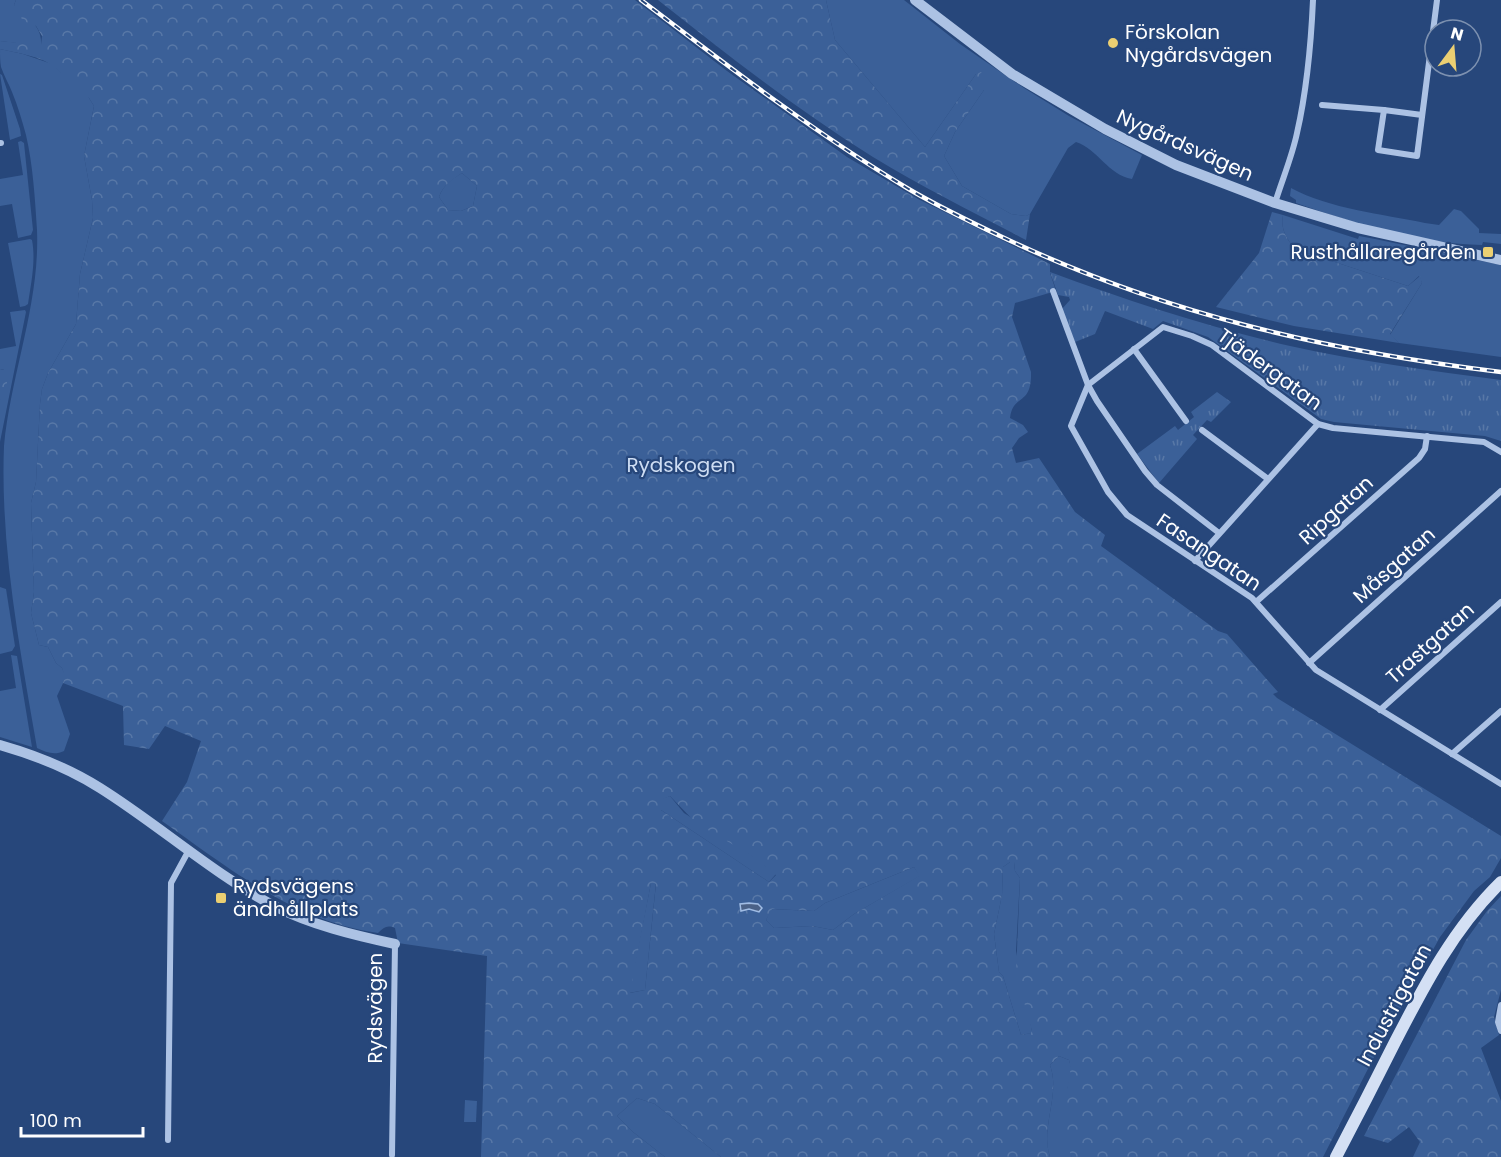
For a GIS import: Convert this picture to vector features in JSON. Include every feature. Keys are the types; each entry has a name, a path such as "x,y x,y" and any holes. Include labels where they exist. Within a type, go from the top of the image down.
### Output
{"main road":[{"name":"Industrigatan","path":"1336,1157 1406,1021 1449,944 1472,913 1501,882"}],"street":[{"name":"Nygårdsvägen","path":"915,0 1012,74 1085,118 1176,165 1275,203 1358,228 1501,260"},
{"path":"1275,203 1292,153 1302,110 1312,35 1313,0"},
{"path":"1384,110 1378,150 1417,156 1437,0"},
{"path":"1322,105 1422,115"},
{"name":"Nygårdsvägen","path":"1472,253 1501,253"},
{"path":"1053,291 1088,385 1145,471 1157,485 1219,532"},
{"name":"Tjädergatan","path":"1088,385 1163,327 1212,345 1318,424 1333,428 1484,442 1501,452"},
{"path":"1134,349 1186,421"},
{"name":"Fasangatan","path":"1088,385 1071,426 1108,492 1132,519 1256,602 1316,670 1501,784"},
{"path":"1195,561 1318,424"},
{"path":"1202,430 1268,479"},
{"name":"Ripgatan","path":"1256,602 1419,458 1425,448 1427,436"},
{"name":"Måsgatan","path":"1309,663 1501,491"},
{"name":"Trastgatan","path":"1380,710 1501,602"},
{"path":"1452,754 1501,711"},
{"name":"Rydsvägen","path":"0,745 37,757 99,787 255,895 292,915 339,931 395,945 392,1155"},
{"path":"168,1140 171,883 189,850"},
{"path":"1501,1005 1498,1022 1501,1031"}],"green space":[{"path":"0,0 16,0 14,5 37,27 41,46 0,41"},
{"name":"Rydskogen","path":"16,0 635,0 727,71 847,157 918,199 1050,264 1050,273 1056,291 1015,303 1012,317 1031,372 1029,390 1015,405 1010,418 1023,425 1028,432 1019,438 1012,448 1016,463 1039,458 1075,512 1105,535 1101,546 1218,631 1227,634 1278,692 1273,694 1277,698 1501,836 1501,858 1490,877 1474,891 1440,937 1374,1057 1323,1157 1072,1157 1065,1124 1070,1064 1069,1060 1059,1056 1050,1065 1053,1088 1047,1134 1050,1157 721,1157 655,1104 637,1098 617,1116 665,1157 481,1157 487,956 398,943 395,928 386,927 378,933 347,927 318,917 263,890 212,857 162,821 187,782 201,741 165,726 149,749 124,745 123,706 63,683 65,677 62,668 56,663 48,647 39,645 31,613 34,592 31,503 36,482 40,404 42,389 48,373 76,324 80,274 93,218 84,156 94,106 89,98 79,92 49,63 28,55 0,49 0,41 41,45 42,36 36,26 23,21 14,5","holes":["462,173 477,186 473,206 461,211 448,210 439,197 451,181","670,796 696,823 749,854 776,875 769,882 661,810 661,800","1014,862 1015,871 1020,878 1016,973 1032,1031 1021,1035 1003,976 999,972 994,934 1002,895 1003,867","914,867 919,876 854,914 833,930 812,926 774,928 766,920 772,909 814,911 825,903","651,883 656,884 645,990 630,993"]},
{"path":"658,0 826,0 835,40 925,147 976,74 981,72 987,81 984,90 955,132 944,156 962,186 1011,214 1026,216 1030,214 1026,240 910,179 845,139 763,82"},
{"path":"826,0 904,0 960,44 1024,88 1069,116 1142,155 1132,179 1116,173 1091,150 1076,142 1068,148 1030,214 1026,216 1011,214 962,186 944,156 955,132 984,90 976,74 925,147 835,40"},
{"path":"0,49 52,64 89,98 94,106 84,156 93,218 80,274 76,324 48,373 42,389 36,482 31,503 34,592 31,613 39,645 48,647 66,677 57,696 70,734 64,751 57,753 37,748 8,560 4,446 30,312 37,258 37,230 26,135 1,67"},
{"path":"0,74 20,129 21,136 10,140"},
{"path":"18,142 24,143 33,230 31,235 18,238 12,204 0,206 0,179 23,175"},
{"path":"462,173 477,186 473,206 461,211 448,210 439,197 445,186"},
{"path":"1291,188 1339,206 1439,225 1454,209 1461,211 1479,229 1479,233 1501,234 1501,244 1483,242 1482,245 1459,244 1435,241 1364,225 1296,203 1296,200 1290,196"},
{"path":"1272,212 1283,215 1283,229 1295,249 1408,286 1420,276 1422,283 1390,334 1399,343 1294,326 1216,307 1259,253"},
{"path":"1283,215 1358,239 1359,236 1501,265 1501,357 1399,343 1390,335 1422,283 1419,276 1408,286 1295,249 1283,229"},
{"path":"30,239 33,256 32,280 28,304 20,307 8,243"},
{"path":"1050,272 1168,313 1290,346 1395,365 1501,380 1501,441 1485,436 1321,419 1208,337 1163,321 1153,329 1105,311 1095,334 1075,342 1062,309 1070,300 1069,297 1058,295"},
{"path":"25,310 0,442 0,400 4,369 0,370 0,349 16,346 10,312"},
{"path":"5,369 8,390 0,400 0,370"},
{"path":"1217,392 1231,402 1211,422 1207,420 1193,435 1197,439 1159,483 1137,454 1175,426 1178,430 1194,417 1191,412"},
{"path":"0,587 6,589 15,646 12,651 0,654"},
{"path":"11,655 17,656 32,747 0,737 0,691 16,688"},
{"path":"670,796 684,813 750,854 776,874 769,882 661,810 661,799"},
{"path":"1014,862 1015,871 1020,878 1016,951 1032,1031 1032,1033 1021,1035 1003,976 999,972 994,934 1002,895 1003,867"},
{"path":"914,867 920,876 854,914 833,930 812,926 774,928 766,920 771,909 814,911 825,903"},
{"path":"651,883 656,883 645,990 629,993"},
{"path":"1501,896 1501,990 1494,1017 1499,1035 1481,1048 1501,1101 1501,1157 1413,1157 1420,1142 1409,1127 1388,1143 1364,1136 1466,940"},
{"path":"1059,1056 1069,1060 1072,1071 1067,1090 1072,1157 1050,1157 1048,1145 1047,1134 1053,1088 1050,1065"},
{"path":"637,1098 655,1104 721,1157 665,1157 617,1116"},
{"path":"465,1100 477,1101 476,1122 464,1122"}],"shaded area":[{"path":"740,904 758,904 762,908 759,912 749,909 741,911"}],"railway":[{"path":"641,0 771,98 907,188 1000,236 1061,263 1183,308 1245,325 1370,352 1501,372"}],"place":[{"name":"Förskolan Nygårdsvägen","path":"1113,43"},
{"name":"Rusthållaregården","path":"1488,252"},
{"name":"Rydsvägens ändhållplats","path":"221,898"}]}
